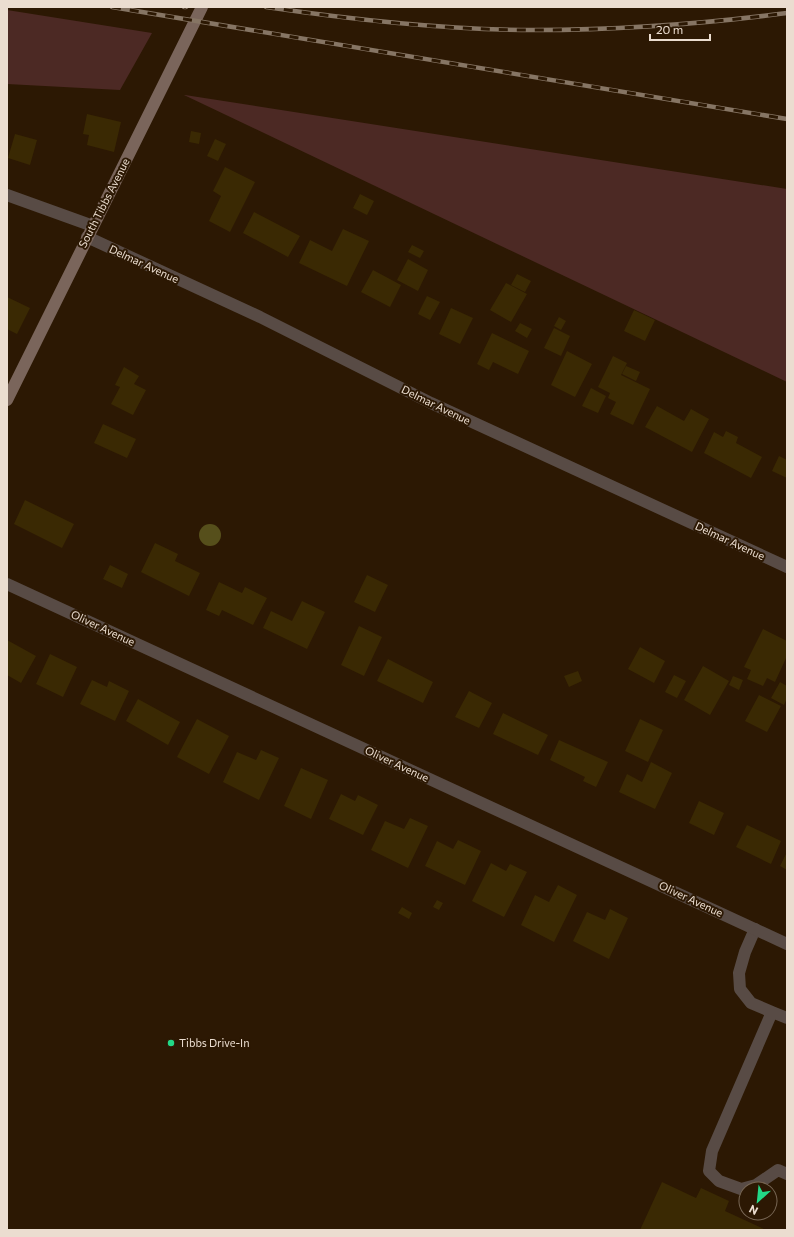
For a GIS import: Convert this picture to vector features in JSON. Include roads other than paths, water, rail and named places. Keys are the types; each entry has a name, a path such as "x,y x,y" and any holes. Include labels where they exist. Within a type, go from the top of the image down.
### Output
{"main road":[{"name":"South Tibbs Avenue","path":"7,400 202,7"}],"street":[{"path":"7,195 93,226"},
{"name":"Delmar Avenue","path":"87,238 260,317 431,403 787,567"},
{"name":"Oliver Avenue","path":"7,584 787,944"},
{"path":"755,929 745,952 739,973 740,989 750,1003 787,1018"},
{"path":"772,1012 712,1151 709,1171 719,1181 741,1189 756,1185 778,1170 787,1174"}],"railway":[{"path":"112,7 787,119"},
{"path":"266,7 400,23 501,30 598,29 661,26 787,13"}],"place":[{"name":"Tibbs Drive-In","path":"171,1043"}]}
